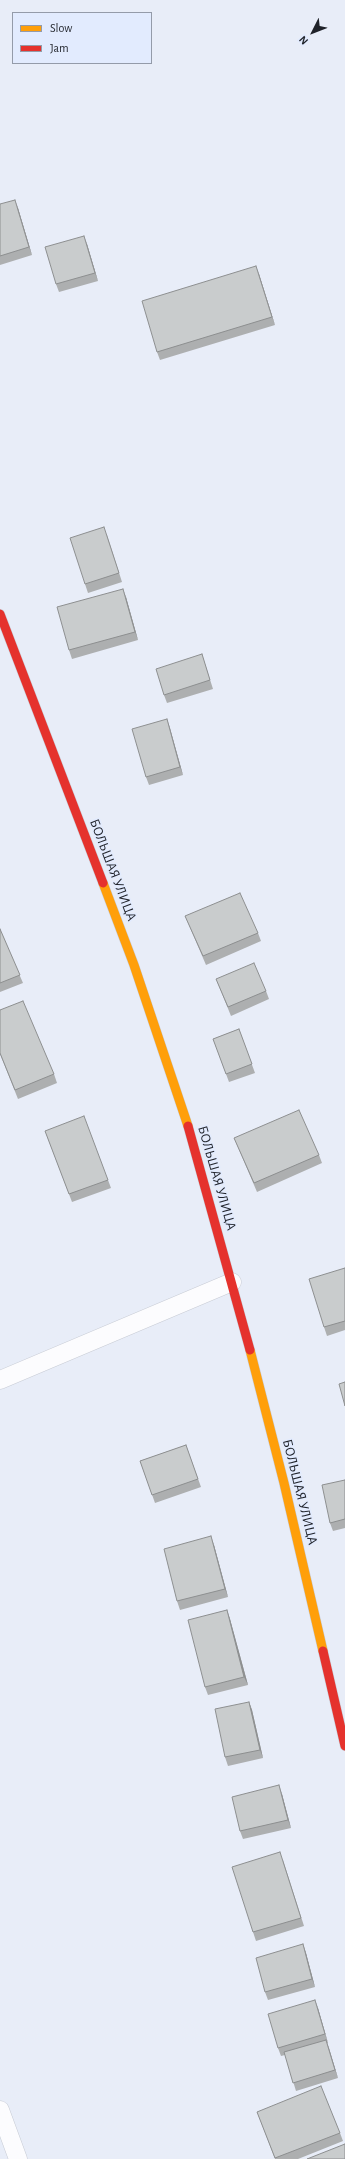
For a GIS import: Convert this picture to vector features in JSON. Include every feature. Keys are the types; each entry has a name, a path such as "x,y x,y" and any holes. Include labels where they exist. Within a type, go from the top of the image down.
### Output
{"main road":[{"name":"БОЛЬШАЯ УЛИЦА","path":"1,610 134,965 186,1120 232,1282 284,1483 345,1746"}],"lane":[{"path":"0,1380 232,1282"},
{"path":"0,2110 18,2159"}],"building":[{"path":"15,200 29,247 0,256 0,204"},
{"path":"84,236 95,273 56,284 45,247"},
{"path":"256,266 272,317 157,352 142,301"},
{"path":"104,527 119,573 85,584 70,538"},
{"path":"123,589 135,632 69,650 57,607"},
{"path":"202,654 210,680 164,695 156,669"},
{"path":"167,719 180,767 146,777 132,729"},
{"path":"240,893 258,933 203,956 185,916"},
{"path":"0,929 20,975 0,983"},
{"path":"254,963 266,991 228,1007 216,979"},
{"path":"23,1001 54,1074 15,1090 0,1053 0,1010"},
{"path":"239,1029 252,1064 226,1074 213,1039"},
{"path":"299,1110 319,1155 254,1183 234,1138"},
{"path":"84,1116 108,1180 69,1194 45,1131"},
{"path":"345,1268 345,1321 324,1327 309,1279"},
{"path":"345,1382 345,1406 339,1384"},
{"path":"186,1445 198,1479 152,1495 140,1461"},
{"path":"345,1480 345,1519 330,1523 322,1485"},
{"path":"211,1536 225,1589 177,1601 164,1549"},
{"path":"227,1610 244,1677 205,1687 188,1620"},
{"path":"249,1702 260,1750 225,1757 215,1709"},
{"path":"279,1785 288,1820 240,1831 232,1797"},
{"path":"280,1852 301,1918 253,1932 232,1867"},
{"path":"303,1944 312,1979 265,1992 256,1958"},
{"path":"315,2000 325,2034 278,2048 268,2014"},
{"path":"326,2040 335,2070 293,2083 284,2052"},
{"path":"321,2086 340,2133 275,2158 257,2112"},
{"path":"345,2144 345,2159 307,2159"}],"traffic: slow":[{"path":"103,883 134,965 188,1126"},
{"path":"250,1350 284,1483 323,1651"}],"traffic: jam":[{"path":"0,614 103,883"},
{"path":"188,1126 250,1350"},
{"path":"323,1651 345,1746"}]}
